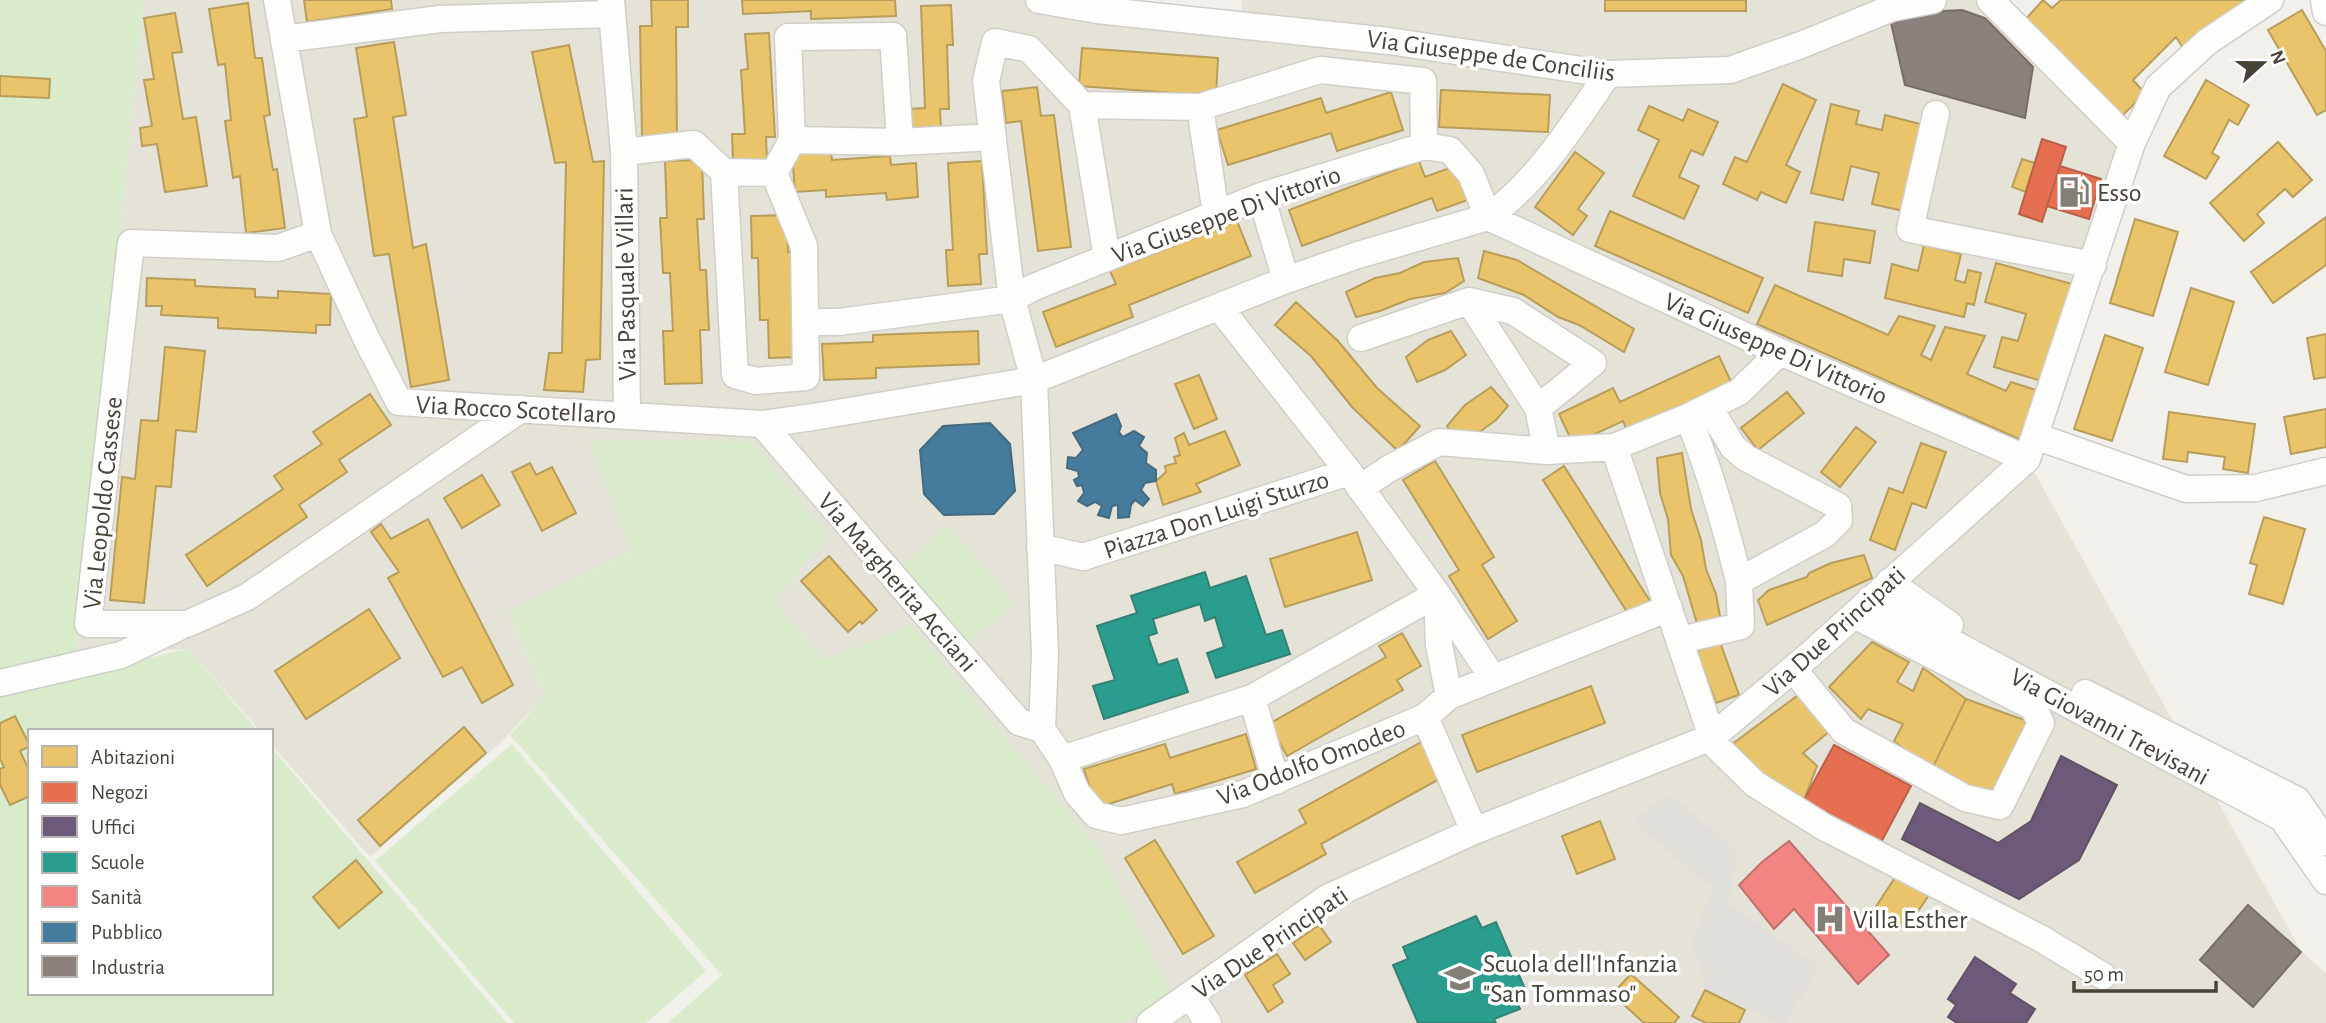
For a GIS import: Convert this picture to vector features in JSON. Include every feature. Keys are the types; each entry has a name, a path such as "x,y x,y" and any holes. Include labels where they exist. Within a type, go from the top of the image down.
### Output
{"street":[{"name":"Via Rocco Scotellaro","path":"277,0 318,234 399,402 762,424"},
{"name":"Via Giuseppe de Conciliis","path":"1039,0 1097,10 1389,41 1608,74 1730,70 1892,8 1933,0"},
{"path":"1990,0 2132,143"},
{"name":"Via Due Principati","path":"1150,1023 1327,898 1474,831 1710,738 1871,599 2031,448 2132,143 2158,87 2207,42 2270,0"},
{"path":"2324,0 2326,12"},
{"path":"284,39 440,19 612,7"},
{"name":"Via Pasquale Villari","path":"612,7 624,152 626,416"},
{"path":"774,173 792,140 788,37 893,36 900,142"},
{"path":"1107,258 1082,104 1029,49 995,42 986,81 1012,299 1034,380 1045,654 1042,729 1062,759 1252,698 1437,594"},
{"path":"1082,104 1199,107 1320,69 1423,81 1424,146 1450,150 1471,174 1488,217"},
{"path":"762,424 813,418 1034,380 1286,280 1358,255 1488,217 1504,205 1539,169 1608,74"},
{"path":"1199,107 1216,214"},
{"path":"1936,114 1910,229 2093,265"},
{"path":"792,140 900,142 993,137"},
{"name":"Via Pasquale Villari","path":"624,152 694,144 724,172"},
{"name":"Via Giuseppe Di Vittorio","path":"805,322 839,322 1012,299 1034,287 1261,196 1424,146"},
{"path":"724,172 774,173 804,246 806,377 756,381 735,375 724,172"},
{"path":"1261,196 1286,280"},
{"name":"Via Giuseppe Di Vittorio","path":"1488,217 1780,352 2031,448 2186,489 2256,488 2326,471"},
{"name":"Via Leopoldo Cassese","path":"318,234 278,248 131,243 88,624 187,624 247,597 522,410"},
{"path":"1469,301 1538,408 1547,451"},
{"path":"1361,338 1469,301 1513,311 1593,363 1538,408"},
{"path":"1219,307 1354,480 1437,594 1493,678"},
{"name":"Piazza Don Luigi Sturzo","path":"1042,590 1083,557 1354,480 1390,468 1439,442 1547,451 1614,447 1740,392 1780,352"},
{"path":"1699,412 1746,458 1838,506 1839,520 1825,534 1739,581"},
{"path":"1680,640 1741,626 1739,581 1712,480 1699,412"},
{"name":"Via Margherita Acciani","path":"762,424 1019,722 1042,729"},
{"path":"1614,447 1680,640 1710,738 1755,784 1824,827 2040,938 2103,976"},
{"path":"1712,480 1746,458"},
{"name":"Piazza Don Luigi Sturzo","path":"1040,547 1083,557"},
{"path":"1437,594 1439,645 1449,696"},
{"path":"1793,669 1844,731 1965,798 2000,806 2041,723 2034,707 1871,599"},
{"name":"Via Giovanni Trevisani","path":"1871,599 1942,620 2297,800 2326,842"},
{"name":"Via Giovanni Trevisani","path":"1871,599 2282,818 2326,881"},
{"name":"Via Odolfo Omodeo","path":"1062,759 1077,793 1096,815 1121,821 1181,810 1243,794 1425,717 1449,696 1668,608"},
{"path":"0,683 121,655 187,624"},
{"path":"1252,698 1276,780"},
{"name":"Via Odolfo Omodeo","path":"1425,717 1474,831"},
{"path":"1190,995 1208,1023"}],"shaded area":[{"path":"144,0 1139,0 1241,25 1242,0 1991,0 2132,143 2027,459 2301,951 2326,973 2326,1023 1109,1023 825,660 774,602 828,536 632,551 508,612 546,696 499,744 370,857 273,746 273,729 258,729 188,649 75,655"},
{"path":"1669,793 1739,853 1727,903 1820,967 1785,1023 1776,1023 1706,989 1691,943 1712,888 1632,821"}],"green space":[{"path":"0,0 144,0 75,655 0,677"},
{"path":"589,440 751,441 828,536 774,602 825,660 911,625 1099,849 1170,991 1125,1023 668,1023 722,975 510,735 546,696 508,612 632,551"},
{"path":"948,526 1015,603 969,643 902,566"},
{"path":"188,649 256,729 28,729 28,995 273,995 273,749 507,1023 0,1023 0,690"},
{"path":"512,744 706,971 646,1023 514,1023 375,861"}],"building: Abitazioni":[{"path":"304,0 391,0 392,9 307,22"},
{"path":"651,0 688,0 688,27 676,27 677,137 642,138 640,26 652,26"},
{"path":"742,0 895,0 896,16 811,19 811,11 743,14"},
{"path":"1605,0 1746,0 1746,11 1605,11"},
{"path":"2043,0 2052,8 2061,0 2249,0 2183,48 2176,37 2133,80 2145,93 2118,120 2023,22"},
{"path":"248,3 255,58 262,58 270,115 264,116 273,170 277,169 285,228 246,233 240,176 233,178 225,121 231,120 225,64 218,65 209,9"},
{"path":"951,5 953,45 947,45 949,109 940,109 941,130 909,131 909,109 925,108 921,6"},
{"path":"2302,10 2326,51 2326,110 2317,115 2268,30"},
{"path":"175,13 182,52 172,53 183,119 196,117 207,186 165,192 157,144 142,146 140,128 152,126 144,80 154,79 144,18"},
{"path":"769,33 775,137 766,137 767,160 733,161 732,134 745,134 741,70 748,69 745,34"},
{"path":"394,42 406,115 393,117 413,248 426,244 449,380 411,387 389,254 374,256 354,119 367,117 356,48"},
{"path":"569,45 593,162 604,161 600,359 586,360 583,392 544,390 549,353 562,353 566,162 555,163 532,52"},
{"path":"1082,48 1218,58 1216,96 1079,86"},
{"path":"0,76 50,79 49,98 0,96"},
{"path":"2206,80 2249,105 2238,125 2229,120 2212,153 2219,157 2206,179 2164,156"},
{"path":"1783,84 1816,100 1786,165 1800,172 1786,203 1761,192 1757,200 1723,184 1735,157 1747,162"},
{"path":"1037,87 1041,116 1054,115 1071,247 1038,251 1021,121 1006,123 1002,91"},
{"path":"1441,90 1550,95 1548,132 1439,127"},
{"path":"1391,92 1403,130 1337,151 1331,133 1228,165 1217,130 1321,98 1326,113"},
{"path":"1831,104 1859,111 1856,124 1882,130 1885,115 1928,126 1908,212 1872,204 1879,173 1851,166 1843,200 1811,193"},
{"path":"1649,106 1683,121 1688,109 1718,122 1703,155 1691,150 1679,177 1699,186 1684,219 1633,196 1659,140 1638,130"},
{"path":"2278,142 2312,180 2293,197 2285,189 2257,214 2264,223 2244,241 2210,203"},
{"path":"831,151 832,160 890,156 891,165 916,163 918,197 887,200 886,193 826,197 826,190 795,192 792,154"},
{"path":"1575,152 1604,173 1578,209 1587,216 1573,235 1535,207"},
{"path":"2022,159 2035,163 2026,192 2012,187"},
{"path":"702,160 704,219 697,219 700,270 706,270 709,330 700,330 702,383 665,384 663,331 673,331 670,273 663,273 660,218 667,218 665,161"},
{"path":"982,161 987,254 979,254 981,284 948,286 946,250 953,250 948,163"},
{"path":"1419,161 1425,177 1455,166 1468,200 1437,211 1432,198 1302,246 1289,210"},
{"path":"1610,211 1763,278 1748,313 1595,246"},
{"path":"787,215 788,252 794,252 798,357 769,358 768,320 760,320 758,258 752,258 751,216"},
{"path":"2326,217 2326,265 2273,303 2251,272"},
{"path":"2135,219 2178,232 2153,316 2110,303"},
{"path":"1237,221 1251,256 1129,305 1133,317 1056,347 1043,312 1116,284 1110,271"},
{"path":"1815,222 1875,231 1870,263 1844,259 1842,276 1808,271"},
{"path":"1924,245 1961,254 1955,280 1965,283 1968,270 1981,273 1974,305 1967,303 1964,317 1885,298 1892,264 1918,271"},
{"path":"1484,251 1517,260 1634,329 1624,352 1579,325 1558,317 1524,295 1478,278"},
{"path":"1458,258 1464,281 1445,293 1410,299 1356,317 1346,292 1375,278 1400,273 1424,262"},
{"path":"1996,263 2072,284 2045,382 1994,367 2002,337 2018,341 2026,314 1985,302"},
{"path":"147,278 195,280 195,286 255,289 255,297 278,298 278,291 331,294 330,325 316,325 316,333 218,328 218,318 161,315 162,306 146,306"},
{"path":"1775,285 1888,335 1899,316 1935,326 1921,355 1931,360 1945,327 1985,336 1967,374 2006,391 2011,382 2042,392 2026,442 1757,324"},
{"path":"2191,288 2234,302 2208,385 2165,372"},
{"path":"1296,302 1338,341 1377,388 1420,426 1398,451 1352,407 1311,356 1275,325"},
{"path":"978,331 979,364 876,368 876,378 824,380 822,344 873,342 873,335"},
{"path":"1451,331 1466,355 1445,370 1417,382 1406,357 1428,340"},
{"path":"2326,334 2326,377 2314,379 2307,338"},
{"path":"2105,335 2143,348 2112,441 2074,429"},
{"path":"165,347 205,351 196,432 176,430 171,487 156,486 144,603 110,600 122,477 135,479 141,420 158,421"},
{"path":"1719,356 1732,384 1628,433 1623,421 1573,444 1559,414 1613,388 1620,402"},
{"path":"1199,375 1217,419 1194,429 1175,384"},
{"path":"1491,387 1508,406 1496,420 1481,431 1456,443 1447,426 1465,405"},
{"path":"1787,392 1804,413 1758,450 1741,428"},
{"path":"370,394 391,425 339,460 347,472 299,505 307,517 207,586 186,555 283,489 274,476 322,444 313,432"},
{"path":"2326,409 2326,447 2291,454 2284,417"},
{"path":"2169,412 2255,424 2248,473 2223,469 2225,457 2188,452 2187,462 2163,459"},
{"path":"1856,427 1876,442 1840,487 1821,472"},
{"path":"1225,431 1240,465 1196,484 1201,492 1163,505 1156,481 1166,472 1165,466 1176,463 1174,457 1180,455 1175,438 1184,433 1189,445"},
{"path":"1921,443 1946,452 1926,508 1912,503 1895,550 1870,540 1889,488 1903,493"},
{"path":"1682,453 1691,509 1701,540 1706,569 1716,594 1721,622 1698,627 1683,576 1671,555 1668,519 1660,493 1657,458"},
{"path":"1435,461 1494,557 1482,565 1517,621 1488,639 1449,576 1459,570 1403,480"},
{"path":"530,463 536,475 552,467 576,513 542,531 512,472"},
{"path":"1564,466 1650,601 1629,615 1543,480"},
{"path":"482,475 500,505 462,528 444,498"},
{"path":"2264,517 2305,529 2283,604 2249,594 2257,565 2250,563"},
{"path":"428,519 513,685 482,703 462,667 443,677 388,578 399,572 371,532 381,524 391,539"},
{"path":"1357,532 1372,580 1285,607 1270,559"},
{"path":"1864,555 1872,578 1767,625 1758,600 1769,590 1807,577 1809,573 1831,563"},
{"path":"829,556 877,610 848,632 801,581"},
{"path":"369,609 400,658 306,719 275,671"},
{"path":"1402,633 1421,666 1397,680 1403,690 1287,756 1269,724 1386,657 1379,646"},
{"path":"1720,642 1739,695 1716,703 1696,651"},
{"path":"1872,642 1909,662 1897,682 1913,691 1923,668 1966,699 1931,771 1894,741 1903,724 1868,709 1861,719 1829,687"},
{"path":"1591,686 1605,723 1477,772 1462,735"},
{"path":"1805,690 1830,731 1803,753 1817,766 1804,800 1748,770 1731,745"},
{"path":"1966,699 2027,721 1992,794 1931,771"},
{"path":"15,716 28,742 28,747 20,751 28,768 28,797 10,805 0,785 0,769 4,767 0,759 0,723"},
{"path":"464,727 486,753 380,846 358,820"},
{"path":"1246,734 1256,769 1175,794 1172,784 1096,808 1084,769 1165,744 1170,758"},
{"path":"1423,741 1443,777 1321,844 1326,854 1255,893 1237,862 1306,823 1299,810"},
{"path":"1600,821 1615,859 1577,874 1562,836"},
{"path":"1155,840 1214,936 1183,954 1125,858"},
{"path":"356,860 382,892 339,928 313,897"},
{"path":"1900,870 1931,892 1906,929 1875,908"},
{"path":"1319,925 1331,942 1305,960 1293,943"},
{"path":"1277,954 1290,974 1273,985 1283,1002 1268,1012 1245,975"},
{"path":"1631,974 1679,1017 1674,1023 1644,1023 1612,994"},
{"path":"1705,990 1745,1010 1739,1023 1706,1023 1692,1016"}],"building: Negozi":[{"path":"2042,139 2066,147 2042,222 2019,214"},
{"name":"Esso","path":"2060,166 2101,179 2089,219 2047,206"},
{"path":"1834,745 1911,786 1877,850 1804,800"}],"building: Uffici":[{"path":"2061,756 2117,785 2079,860 2019,899 1902,839 1920,803 1998,843 2031,821"},
{"path":"1975,957 2016,984 2010,993 2035,1009 2026,1023 1957,1023 1948,1017 1956,1005 1948,999"}],"building: Scuole":[{"path":"1205,572 1210,588 1246,576 1266,635 1282,630 1290,654 1216,678 1207,653 1224,647 1215,617 1205,621 1200,604 1153,619 1157,633 1148,636 1158,665 1177,659 1188,692 1104,719 1093,686 1115,680 1097,626 1137,613 1131,596"},
{"name":"Scuola dell'Infanzia \"San Tommaso\"","path":"1476,916 1482,928 1496,922 1526,991 1514,996 1520,1009 1494,1019 1496,1023 1418,1023 1393,965 1408,959 1403,947"}],"building: Sanità":[{"name":"Villa Esther","path":"1789,841 1889,955 1858,984 1794,909 1774,929 1739,885"}],"building: Pubblico":[{"path":"1116,414 1121,426 1119,432 1123,437 1134,431 1144,437 1139,446 1147,453 1146,463 1156,470 1156,481 1145,483 1141,490 1149,499 1143,506 1135,500 1131,505 1129,517 1118,518 1118,505 1112,506 1109,518 1098,515 1102,506 1095,502 1087,506 1078,501 1084,493 1082,485 1077,486 1074,480 1079,477 1078,471 1067,468 1068,457 1076,458 1083,450 1073,433"},
{"path":"990,423 1010,444 1015,491 994,514 944,515 924,494 920,450 943,426"}],"building: Industria":[{"path":"1962,10 1985,18 2033,67 2025,118 1905,85 1891,23 1943,11"},
{"path":"2248,905 2301,952 2253,1007 2200,960"}],"place":[{"name":"Esso","path":"2074,192"},
{"name":"Villa Esther","path":"1830,919"},
{"name":"Scuola dell'Infanzia \"San Tommaso\"","path":"1460,978"}]}
